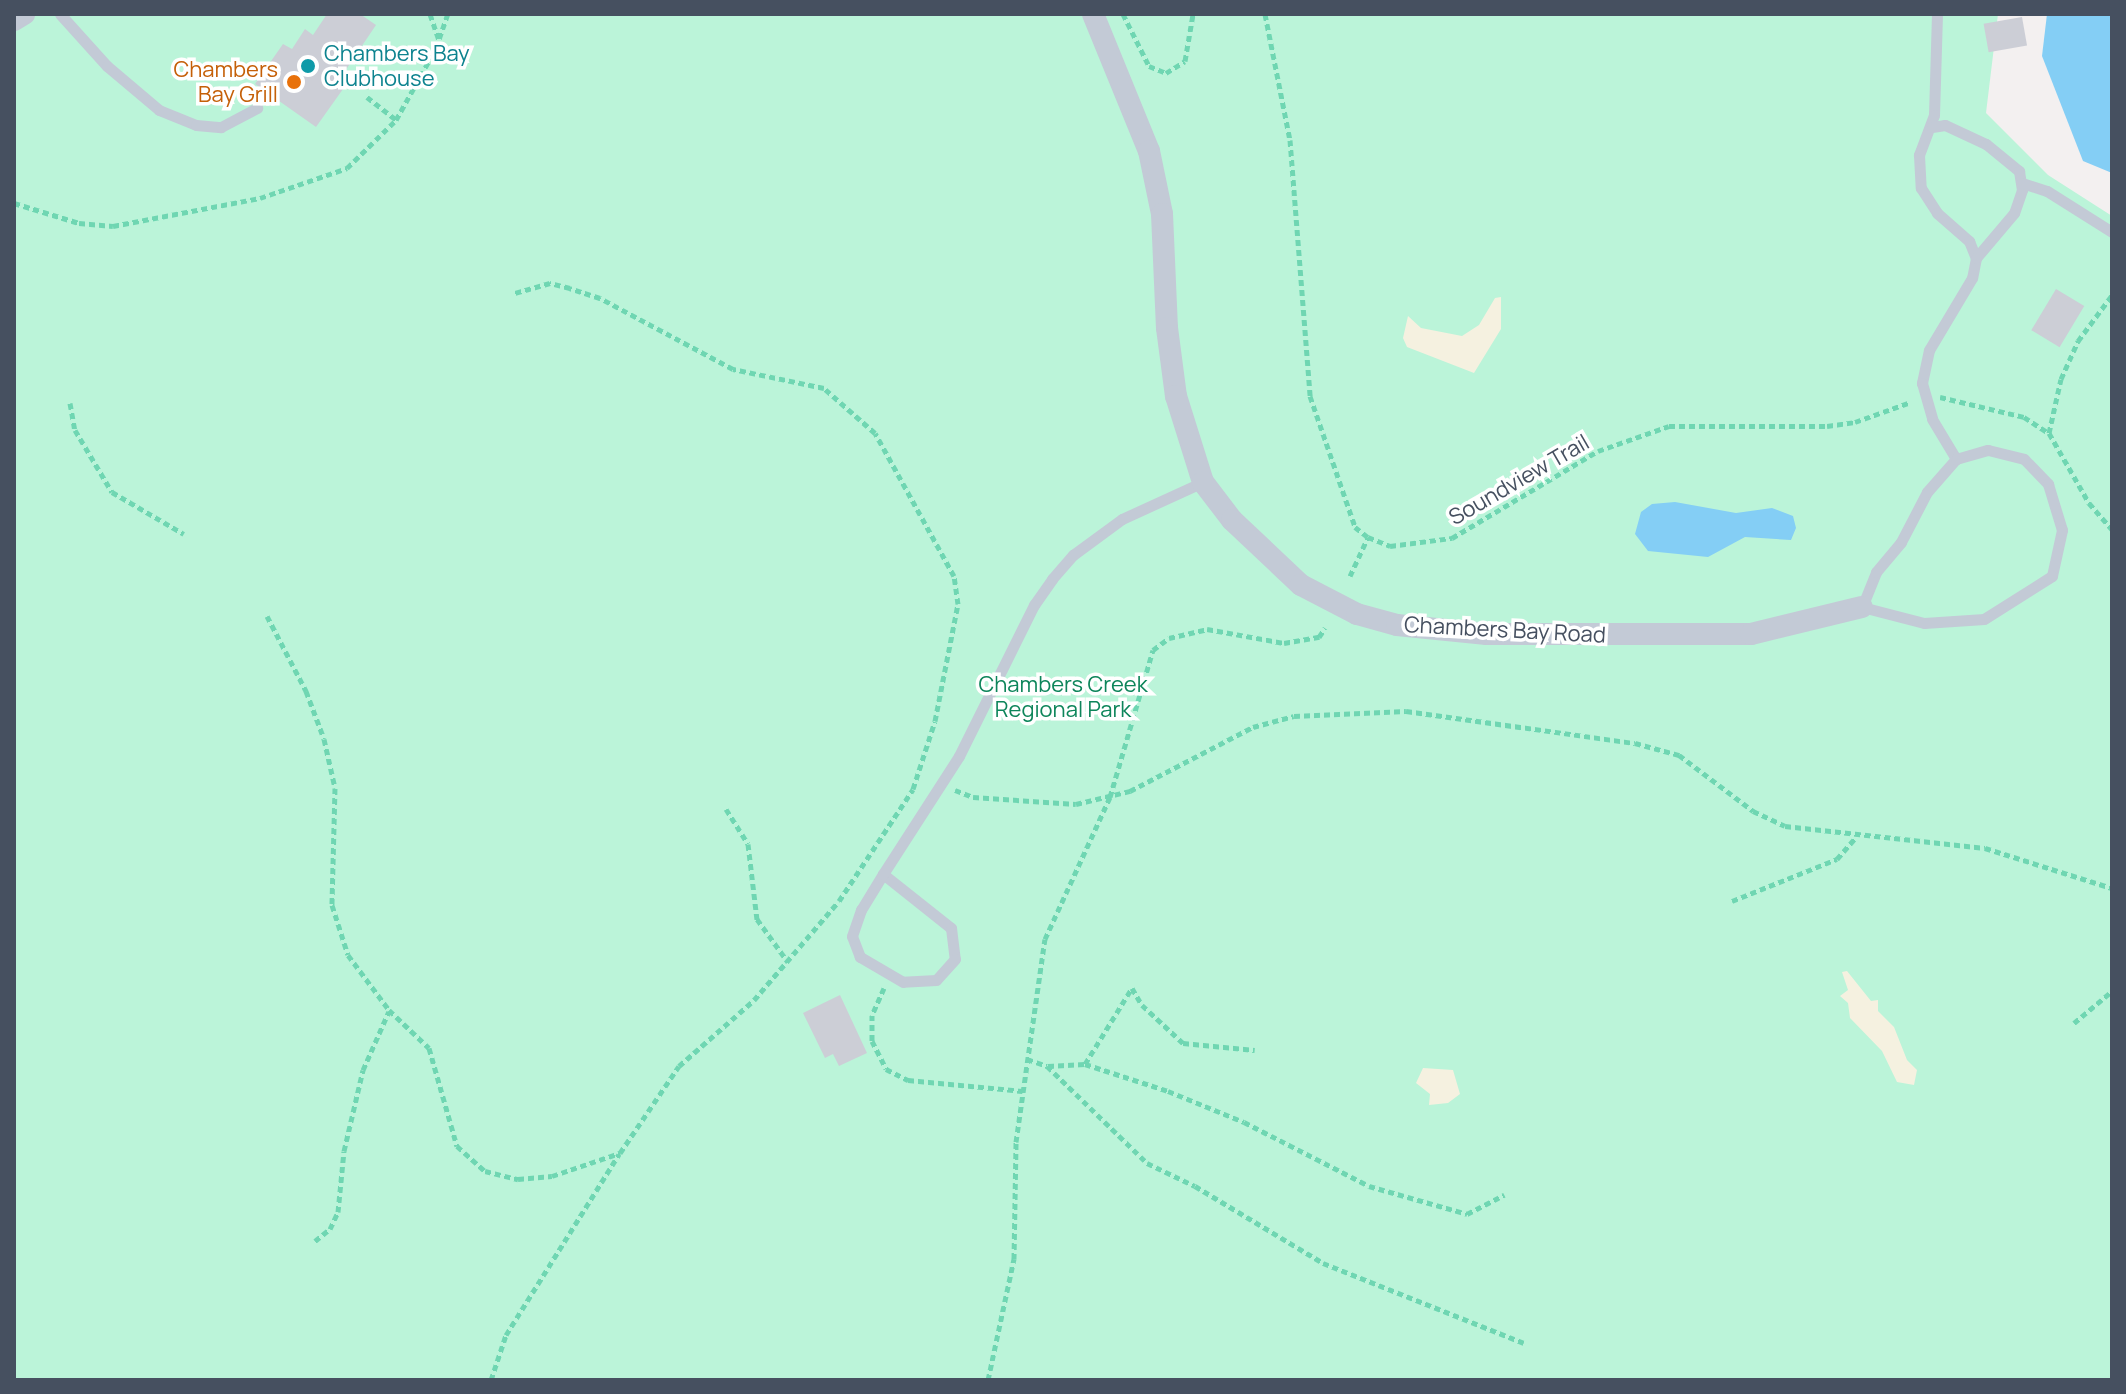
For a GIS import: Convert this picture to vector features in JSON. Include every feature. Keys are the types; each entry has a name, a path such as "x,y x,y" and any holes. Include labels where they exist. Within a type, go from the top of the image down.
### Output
{"street":[{"path":"14,20 24,14"},
{"name":"Chambers Bay Road","path":"1093,14 1149,151 1162,214 1167,328 1176,396 1203,482 1232,520 1301,585 1357,614 1397,625 1487,634 1715,637 1809,623 1862,607"}],"lane":[{"path":"60,14 107,66 159,110 196,125 221,127 257,108"},
{"path":"1937,14 1932,127 1919,155 1921,188 1937,213 1969,241 1976,258"},
{"path":"1932,127 1945,125 2004,153 2019,171 2022,183 2014,213 1976,258 1972,278 1929,350 1924,397 1956,459"},
{"path":"2022,183 2047,191 2112,232"},
{"path":"1988,450 2024,459 2048,484 2062,530 2052,576 1984,619 1924,623 1862,607 1876,572 1901,542 1927,492 1956,459 1988,450"},
{"path":"883,874 943,918 956,951 951,967 936,980 913,984 889,976 860,957 852,936 883,874 978,723 1034,605 1059,571 1122,519 1203,482"}],"path":[{"path":"430,14 439,41"},
{"path":"14,206 79,223 113,226 198,213 312,183 347,168 373,148 396,120 439,41 448,14"},
{"path":"1123,14 1149,66 1166,73 1185,61 1193,14"},
{"path":"1265,14 1290,140 1310,396 1355,527 1368,537 1350,576"},
{"path":"367,97 396,120"},
{"path":"491,1380 514,1321 679,1066 754,1000 839,901 921,774 958,604 954,576 875,433 824,388 733,369 600,298 550,283 514,293"},
{"path":"2112,295 2078,341 2061,379 2049,433 2089,503 2112,529"},
{"name":"Soundview Trail","path":"1368,537 1390,546 1452,538 1598,451 1669,426 1827,426 1855,422 1924,397 1983,403 2024,417 2049,433"},
{"path":"70,403 75,430 112,492 184,534"},
{"path":"267,616 306,691 335,788 332,905 348,955 389,1010 429,1048 457,1146 485,1171 518,1179 552,1176 620,1153"},
{"path":"988,1380 1014,1259 1014,1167 1045,939 1110,797 1153,650 1169,638 1207,629 1284,643 1319,637 1325,628"},
{"path":"921,774 941,784 988,798 1076,804 1110,797 1253,727 1321,713 1406,711 1635,743 1679,755 1753,811 1785,826 1855,837 1985,848 2112,888"},
{"path":"726,809 748,844 757,919 788,962"},
{"path":"1732,901 1837,859 1855,837"},
{"path":"889,976 872,1015 872,1041 886,1069 908,1080 1023,1091"},
{"path":"1085,1064 1132,988 1183,1043 1255,1050"},
{"path":"2074,1023 2112,991"},
{"path":"315,1241 330,1229 338,1212 344,1151 363,1070 389,1010"},
{"path":"1027,1059 1047,1066 1085,1064 1244,1122 1369,1186 1467,1214 1504,1195"},
{"path":"1047,1066 1147,1163 1195,1186 1323,1263 1524,1343"}],"green space":[{"name":"Chambers Creek Regional Park","path":"14,14 1998,14 1986,113 2048,175 2112,216 2112,1380 14,1380"}],"sand":[{"path":"1501,297 1501,329 1474,373 1407,347 1403,338 1408,316 1421,328 1462,336 1479,325 1495,298"},
{"path":"1847,971 1871,1001 1878,1000 1878,1011 1894,1027 1907,1060 1917,1070 1914,1085 1897,1082 1882,1051 1850,1018 1848,1003 1840,996 1848,990 1842,972"},
{"path":"1423,1068 1453,1070 1460,1094 1448,1103 1429,1105 1430,1094 1416,1083"}],"water":[{"path":"2047,14 2112,14 2112,173 2083,161 2042,56"},
{"path":"1675,502 1736,513 1772,508 1793,516 1796,528 1791,540 1745,537 1708,557 1648,551 1635,534 1641,512 1652,504"}],"building":[{"name":"Chambers Bay Clubhouse","path":"327,14 360,14 376,25 341,77 348,82 316,127 255,84 283,44 292,49 305,29 313,35"},
{"path":"2022,17 2027,46 1989,52 1984,24"},
{"path":"2056,289 2084,306 2060,347 2031,330"},
{"path":"840,995 867,1053 839,1066 833,1054 825,1058 803,1013"}],"place":[{"name":"Chambers Bay Clubhouse","path":"308,66"},
{"name":"Chambers Bay Grill","path":"294,82"}]}
